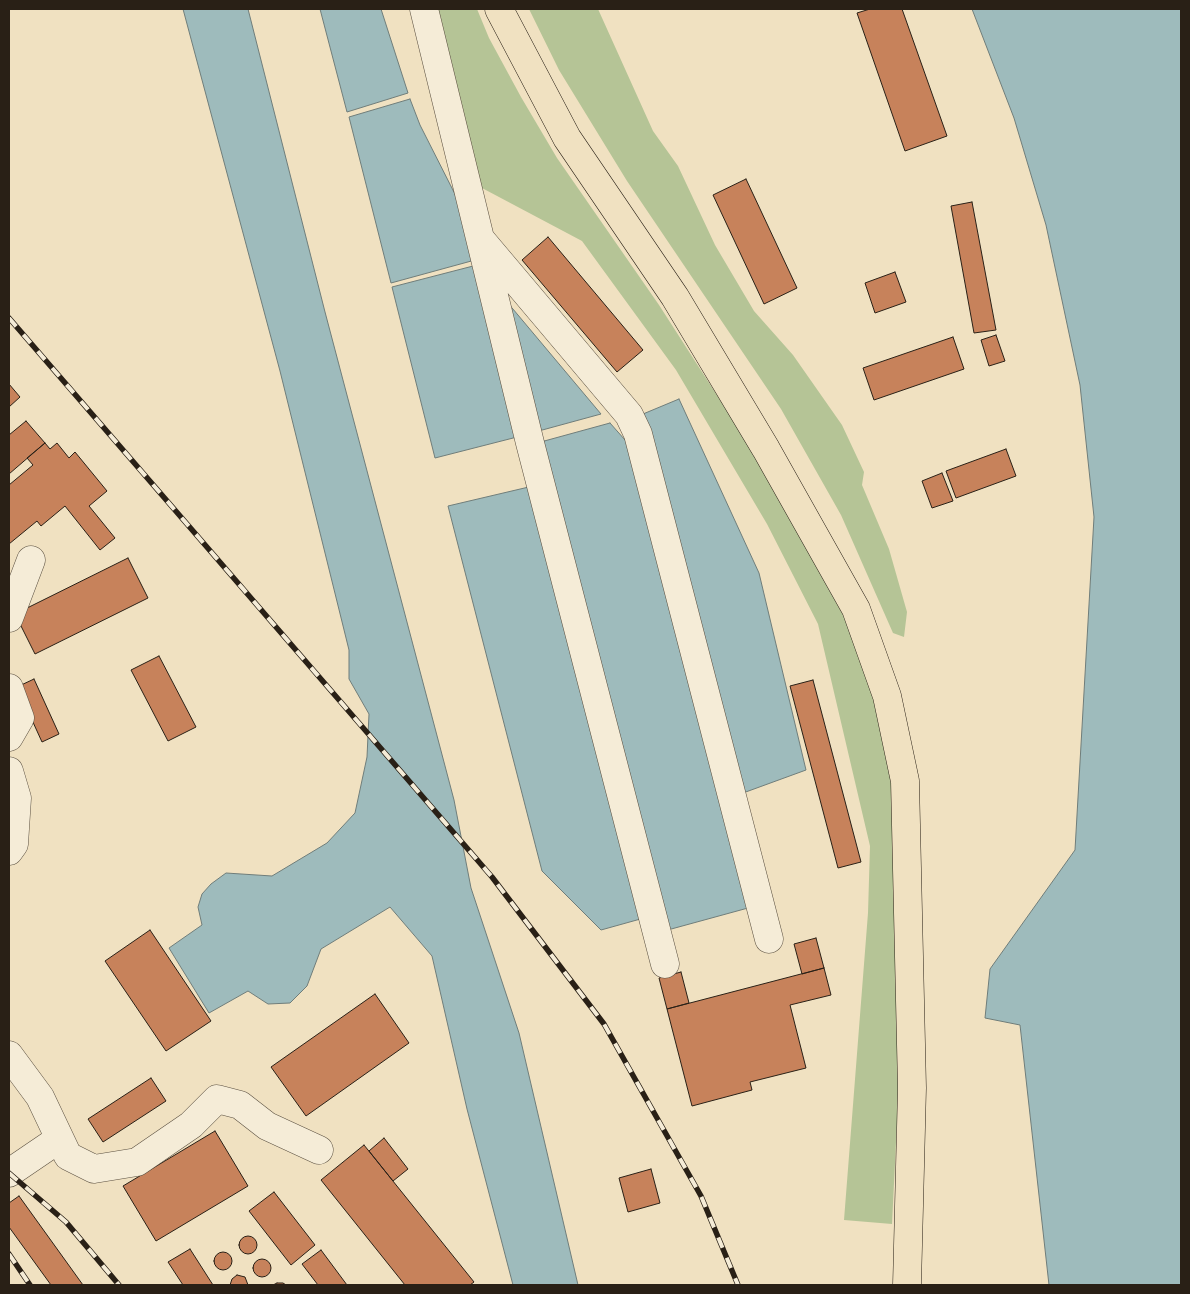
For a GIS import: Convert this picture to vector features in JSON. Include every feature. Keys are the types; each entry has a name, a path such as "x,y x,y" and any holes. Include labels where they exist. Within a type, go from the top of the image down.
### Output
{"main road":[{"path":"499,9 567,138 675,297 766,449 856,610 887,696 905,782 912,1088 907,1285"}],"street":[{"path":"424,9 530,443 665,964"},
{"path":"480,239 629,415 638,434 769,939"},
{"path":"9,618 31,560"},
{"path":"9,688 20,718 9,737"},
{"path":"9,771 17,798 14,844 9,851"},
{"path":"9,1055 40,1097 68,1156 94,1169 137,1162 191,1125 217,1099 240,1105 267,1126 319,1150"},
{"path":"9,1174 59,1139"}],"green space":[{"path":"438,9 477,9 489,38 557,158 659,305 756,456 848,624 876,707 894,786 899,1081 892,1224 844,1220 868,913 870,846 818,624 767,524 676,370 582,241 482,188 442,37"},
{"path":"529,9 598,9 653,131 678,166 715,245 754,311 793,355 842,425 864,472 862,485 889,549 907,612 904,637 893,633 841,515 781,409 627,181 559,70"}],"water":[{"path":"183,9 248,9 325,312 454,800 471,888 519,1033 578,1285 513,1285 467,1109 432,956 390,907 321,949 307,986 290,1003 268,1004 248,991 209,1013 169,948 202,925 198,907 202,894 211,884 226,873 272,876 327,843 355,813 367,757 369,714 349,679 349,650 280,371"},
{"path":"320,9 381,9 408,93 347,112"},
{"path":"972,9 1181,9 1181,1285 1049,1285 1020,1025 985,1018 990,969 1075,850 1094,517 1080,385 1046,225 1014,118"},
{"path":"410,99 420,125 461,206 475,260 391,283 349,117"},
{"path":"477,265 521,436 435,458 392,287"},
{"path":"497,290 601,414 535,432"},
{"path":"679,399 759,573 806,770 743,793 643,414"},
{"path":"610,423 633,449 748,908 664,931 537,443"},
{"path":"533,486 644,918 601,930 542,871 448,506"}],"building":[{"path":"870,9 902,9 947,136 905,151 857,13"},
{"path":"746,179 797,288 764,304 713,195"},
{"path":"972,202 996,330 974,333 951,206"},
{"path":"548,237 643,350 617,372 522,260"},
{"path":"895,272 906,302 875,313 865,283"},
{"path":"996,335 1005,361 989,366 981,340"},
{"path":"953,337 964,369 874,400 863,368"},
{"path":"9,384 20,397 9,407"},
{"path":"26,421 45,443 9,474 9,435"},
{"path":"45,443 50,449 57,443 69,458 75,452 107,491 89,506 115,538 100,550 65,506 41,526 37,521 9,544 9,485 33,465 27,458"},
{"path":"1006,449 1016,476 956,498 946,471"},
{"path":"942,473 953,501 932,508 922,481"},
{"path":"128,558 148,598 35,654 15,614"},
{"path":"159,656 196,727 168,741 131,670"},
{"path":"34,679 59,734 42,742 17,687"},
{"path":"813,680 861,862 838,868 790,686"},
{"path":"150,930 211,1021 166,1051 105,961"},
{"path":"816,938 824,968 802,974 794,944"},
{"path":"824,968 831,995 790,1005 806,1068 750,1082 752,1090 692,1106 667,1009"},
{"path":"681,972 689,1003 667,1009 659,978"},
{"path":"375,994 409,1043 306,1116 271,1067"},
{"path":"151,1078 166,1101 103,1142 88,1119"},
{"path":"215,1131 248,1186 156,1241 123,1186"},
{"path":"384,1138 408,1169 393,1181 369,1151"},
{"path":"364,1145 474,1282 470,1285 405,1285 321,1180"},
{"path":"651,1169 660,1203 628,1212 619,1178"},
{"path":"274,1192 315,1245 291,1265 249,1211"},
{"path":"19,1196 83,1285 51,1285 9,1227 9,1203"},
{"path":"248,1236 254,1239 257,1245 254,1251 248,1254 242,1251 239,1245 242,1239"},
{"path":"190,1249 213,1285 183,1285 168,1262"},
{"path":"321,1250 347,1285 318,1285 302,1264"},
{"path":"223,1252 229,1255 232,1261 229,1267 223,1270 217,1267 214,1261 217,1255"},
{"path":"262,1259 268,1262 271,1268 268,1274 262,1277 256,1274 253,1268 256,1262"},
{"path":"237,1275 245,1277 248,1285 230,1285 232,1279"},
{"path":"283,1283 286,1285 273,1285"}],"railway":[{"path":"9,318 492,877 604,1024 701,1196 738,1285"},
{"path":"9,1173 66,1222 119,1285"},
{"path":"9,1254 30,1285"}]}
